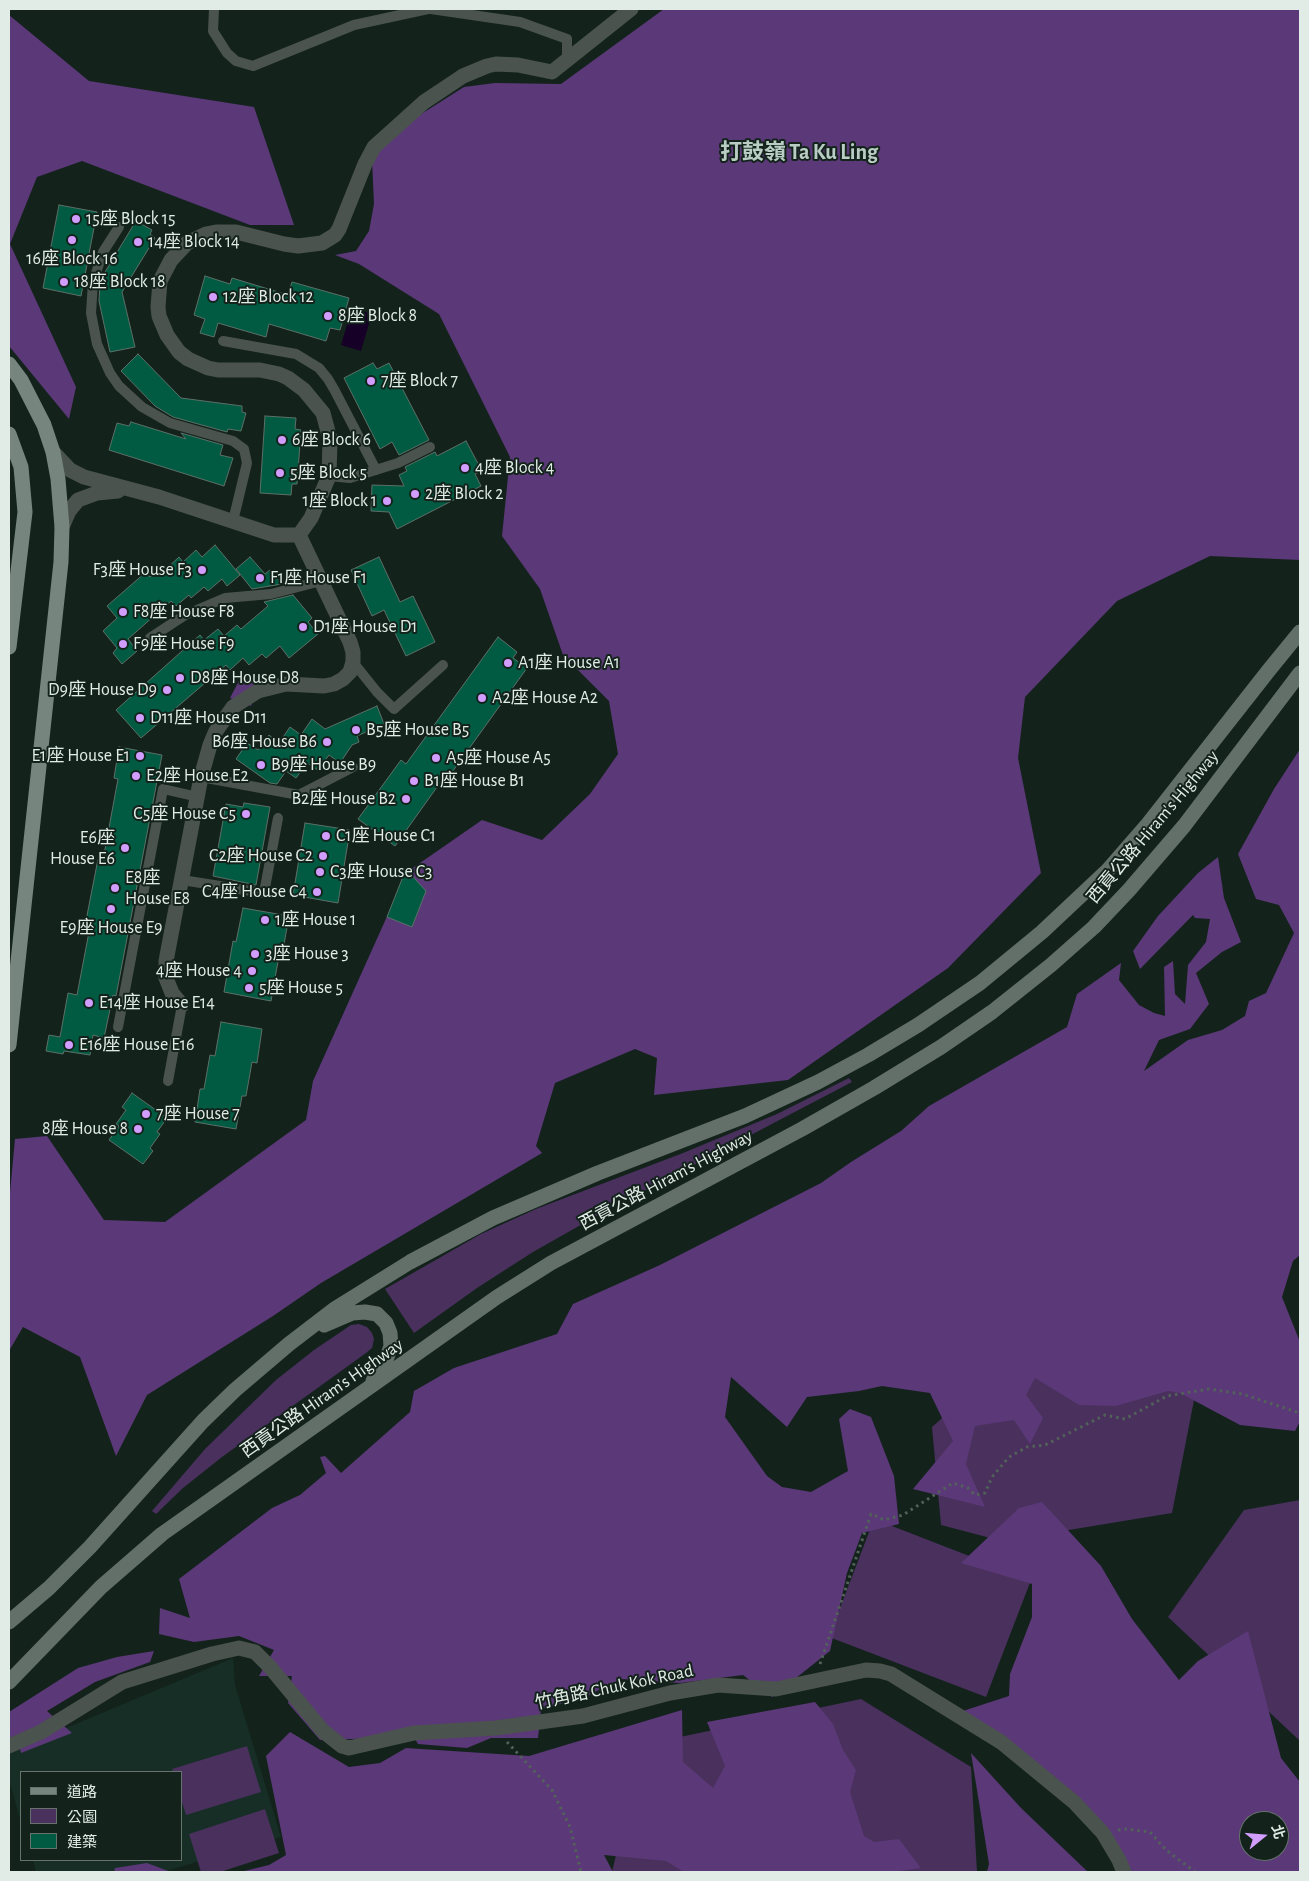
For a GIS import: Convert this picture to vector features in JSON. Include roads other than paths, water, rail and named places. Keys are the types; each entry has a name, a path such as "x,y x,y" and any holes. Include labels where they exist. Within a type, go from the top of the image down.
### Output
{"main road":[{"path":"9,364 21,380 44,424 53,452 58,479 62,527 59,582 9,1045"},
{"path":"9,434 21,467 25,512 9,647"},
{"name":"西貢公路 Hiram's Highway","path":"10,1622 49,1588 90,1547 203,1421 235,1390 289,1344 336,1308 457,1236 532,1200 745,1116 818,1082 918,1025 980,983 1042,932 1108,870 1148,824 1300,632"},
{"name":"西貢公路 Hiram's Highway","path":"9,1682 101,1587 162,1534 497,1297 551,1263 866,1093 941,1047 992,1012 1094,927 1130,890 1184,826 1300,673"},
{"path":"289,1344 324,1324 345,1316 365,1312 377,1314 386,1323 390,1333 391,1346 379,1372 363,1392"}],"street":[{"path":"299,534 311,518 329,476 331,452 328,426 317,404 304,390 288,378 270,371 218,370 188,359 172,344 162,325 158,307 158,289 165,270 175,255 187,243 201,236 216,232 236,232 298,246 322,243 335,235 339,229 365,164 374,147 424,102 463,76 487,66 518,64 552,72 631,9"},
{"path":"53,452 70,470 84,477 159,497 274,535 299,534"},
{"path":"62,527 69,511 78,500 97,493 127,490"},
{"path":"182,1005 172,993 166,978 166,961 201,777 216,731 228,713 258,691 286,684 324,686 334,684 350,672 353,662 350,642 299,534"},
{"name":"竹角路 Chuk Kok Road","path":"9,1746 40,1732 122,1682 212,1654 239,1648 255,1652 270,1667 323,1731 342,1746 349,1748 414,1733 496,1728 583,1716 670,1693 718,1685 776,1689 866,1670 891,1674 1001,1742 1074,1802 1103,1833 1124,1872"}],"lane":[{"path":"214,9 213,31 226,53 236,61 253,66 354,25 430,9 520,22 568,39 567,60"},
{"path":"119,227 103,252 93,282 91,313 97,344 110,373 125,392 142,407 170,423 233,441 244,449 247,463 233,521"},
{"path":"223,341 296,354 319,368 335,391 376,470"},
{"path":"329,476 350,478 398,464 430,447"},
{"path":"150,638 185,615 225,598 271,594 321,581"},
{"path":"353,662 377,692 394,709 443,665"},
{"path":"201,777 299,795 353,767"},
{"path":"118,1027 163,789 198,797"},
{"path":"182,880 264,893 278,818"},
{"path":"168,1081 182,1005"}],"place":[{"name":"15座 Block 15","path":"76,219"},
{"name":"16座 Block 16","path":"72,240"},
{"name":"14座 Block 14","path":"138,242"},
{"name":"18座 Block 18","path":"64,282"},
{"name":"12座 Block 12","path":"213,297"},
{"name":"8座 Block 8","path":"328,316"},
{"name":"7座 Block 7","path":"371,381"},
{"name":"6座 Block 6","path":"282,440"},
{"name":"4座 Block 4","path":"465,468"},
{"name":"5座 Block 5","path":"280,473"},
{"name":"2座 Block 2","path":"415,494"},
{"name":"1座 Block 1","path":"387,501"},
{"name":"F3座 House F3","path":"202,570"},
{"name":"F1座 House F1","path":"260,578"},
{"name":"F8座 House F8","path":"123,612"},
{"name":"D1座 House D1","path":"303,627"},
{"name":"F9座 House F9","path":"123,644"},
{"name":"A1座 House A1","path":"508,663"},
{"name":"D8座 House D8","path":"180,678"},
{"name":"D9座 House D9","path":"167,690"},
{"name":"A2座 House A2","path":"482,698"},
{"name":"D11座 House D11","path":"140,718"},
{"name":"B5座 House B5","path":"356,730"},
{"name":"B6座 House B6","path":"327,742"},
{"name":"E1座 House E1","path":"140,756"},
{"name":"A5座 House A5","path":"436,758"},
{"name":"B9座 House B9","path":"261,765"},
{"name":"E2座 House E2","path":"136,776"},
{"name":"B1座 House B1","path":"414,781"},
{"name":"B2座 House B2","path":"406,799"},
{"name":"C5座 House C5","path":"246,814"},
{"name":"C1座 House C1","path":"326,836"},
{"name":"E6座 House E6","path":"125,848"},
{"name":"C2座 House C2","path":"323,856"},
{"name":"C3座 House C3","path":"320,872"},
{"name":"E8座 House E8","path":"115,888"},
{"name":"C4座 House C4","path":"317,892"},
{"name":"E9座 House E9","path":"111,909"},
{"name":"1座 House 1","path":"265,920"},
{"name":"3座 House 3","path":"255,954"},
{"name":"4座 House 4","path":"252,971"},
{"name":"5座 House 5","path":"249,988"},
{"name":"E14座 House E14","path":"89,1003"},
{"name":"E16座 House E16","path":"69,1045"},
{"name":"7座 House 7","path":"146,1114"},
{"name":"8座 House 8","path":"138,1129"}],"district":[{"name":"打鼓嶺 Ta Ku Ling","path":"799,152"}]}
